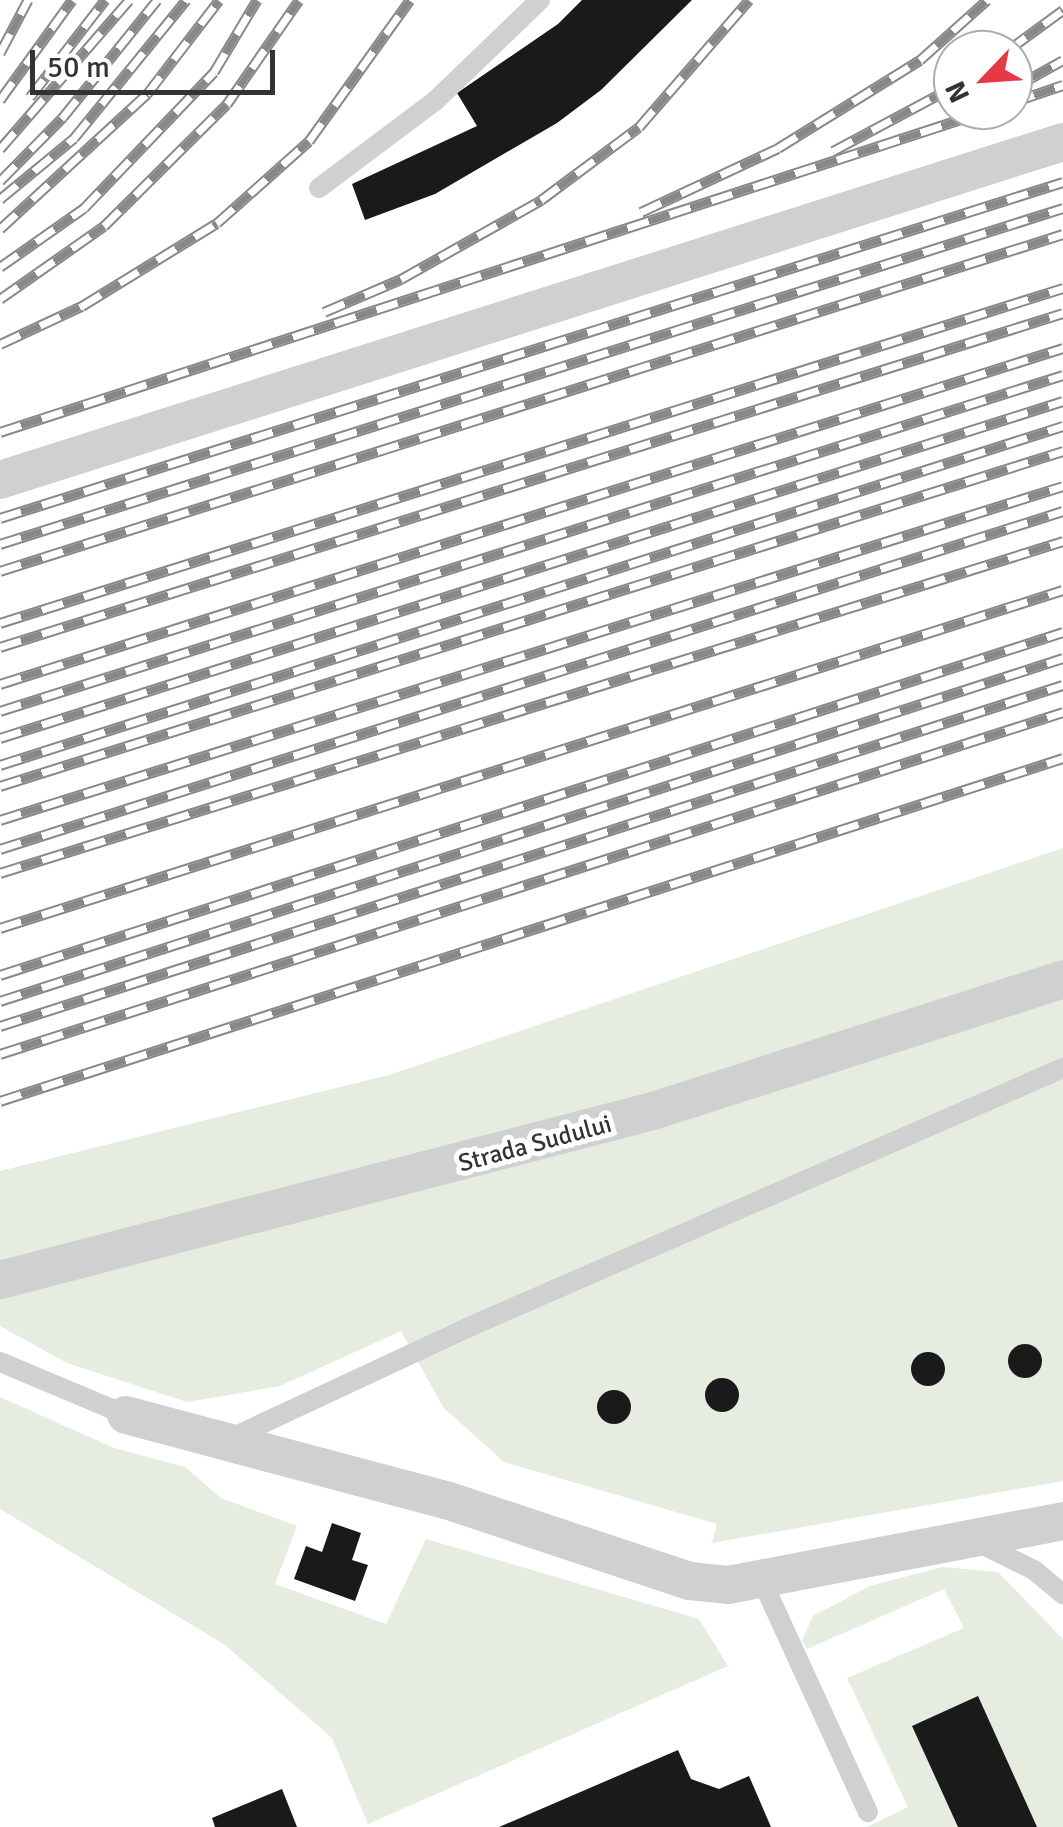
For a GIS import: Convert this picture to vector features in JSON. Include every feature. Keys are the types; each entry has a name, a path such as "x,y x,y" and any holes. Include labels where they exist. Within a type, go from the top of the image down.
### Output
{"street":[{"path":"0,480 1063,142"},
{"name":"Strada Sudului","path":"0,1280 653,1112 1063,980"},
{"path":"126,1416 446,1500 690,1580 763,1583 1063,1521"}],"lane":[{"path":"318,188 435,101 540,0"},
{"path":"224,1442 470,1326 1063,1068"},
{"path":"0,1362 126,1416"},
{"path":"969,1538 1034,1570 1063,1594"},
{"path":"763,1583 868,1812"}],"shaded area":[{"path":"1063,848 1063,1481 712,1543 717,1524 504,1462 443,1407 401,1331 280,1386 187,1402 67,1363 0,1326 0,1171 389,1075"},
{"path":"0,1397 114,1448 185,1467 221,1498 297,1526 275,1584 386,1624 426,1539 699,1619 728,1666 368,1824 332,1738 225,1645 0,1509"},
{"path":"942,1567 998,1572 1063,1639 1063,1827 867,1827 908,1807 847,1678 964,1628 944,1589 807,1649 802,1640 813,1616 870,1586"}],"building":[{"path":"582,0 692,0 601,90 557,123 435,194 365,220 352,184 477,126 457,93 558,24"},
{"path":"1025,1344 1037,1349 1042,1361 1037,1373 1025,1378 1013,1373 1008,1361 1013,1349"},
{"path":"928,1352 940,1357 945,1369 940,1381 928,1386 916,1381 911,1369 916,1357"},
{"path":"722,1378 734,1383 739,1395 734,1407 722,1412 710,1407 705,1395 710,1383"},
{"path":"614,1390 626,1395 631,1407 626,1419 614,1424 602,1419 597,1407 602,1395"},
{"path":"332,1523 361,1533 352,1560 368,1565 355,1601 294,1579 306,1546 322,1552"},
{"path":"978,1696 1037,1827 958,1827 912,1726"},
{"path":"678,1750 691,1779 719,1789 749,1776 771,1827 499,1827"},
{"path":"282,1789 297,1827 215,1827 212,1818"}],"railway":[{"path":"0,53 28,0"},
{"path":"0,100 72,0"},
{"path":"30,97 105,0"},
{"path":"0,149 129,0"},
{"path":"0,181 63,117 157,0"},
{"path":"0,199 74,138 186,0"},
{"path":"0,229 147,94 219,0"},
{"path":"0,267 84,208 214,72 257,0"},
{"path":"0,299 104,226 227,104 299,0"},
{"path":"0,344 82,306 217,223 309,141 410,0"},
{"path":"324,312 401,279 541,200 639,127 749,0"},
{"path":"641,212 778,148 920,60 987,0"},
{"path":"1033,32 1063,10"},
{"path":"1033,77 1063,60"},
{"path":"1033,95 1063,85"},
{"path":"833,151 933,98"},
{"path":"0,432 933,128"},
{"path":"0,518 1063,182"},
{"path":"0,544 1063,208"},
{"path":"0,571 1063,234"},
{"path":"0,623 1063,288"},
{"path":"0,647 1063,313"},
{"path":"0,684 1063,348"},
{"path":"0,711 1063,375"},
{"path":"0,738 1063,401"},
{"path":"0,765 1063,426"},
{"path":"0,786 1063,451"},
{"path":"0,820 1063,486"},
{"path":"0,849 1063,511"},
{"path":"0,873 1063,541"},
{"path":"0,928 1063,590"},
{"path":"0,975 1063,632"},
{"path":"0,1001 1063,658"},
{"path":"0,1026 1063,685"},
{"path":"0,1054 1063,712"},
{"path":"0,1101 1063,758"}]}
